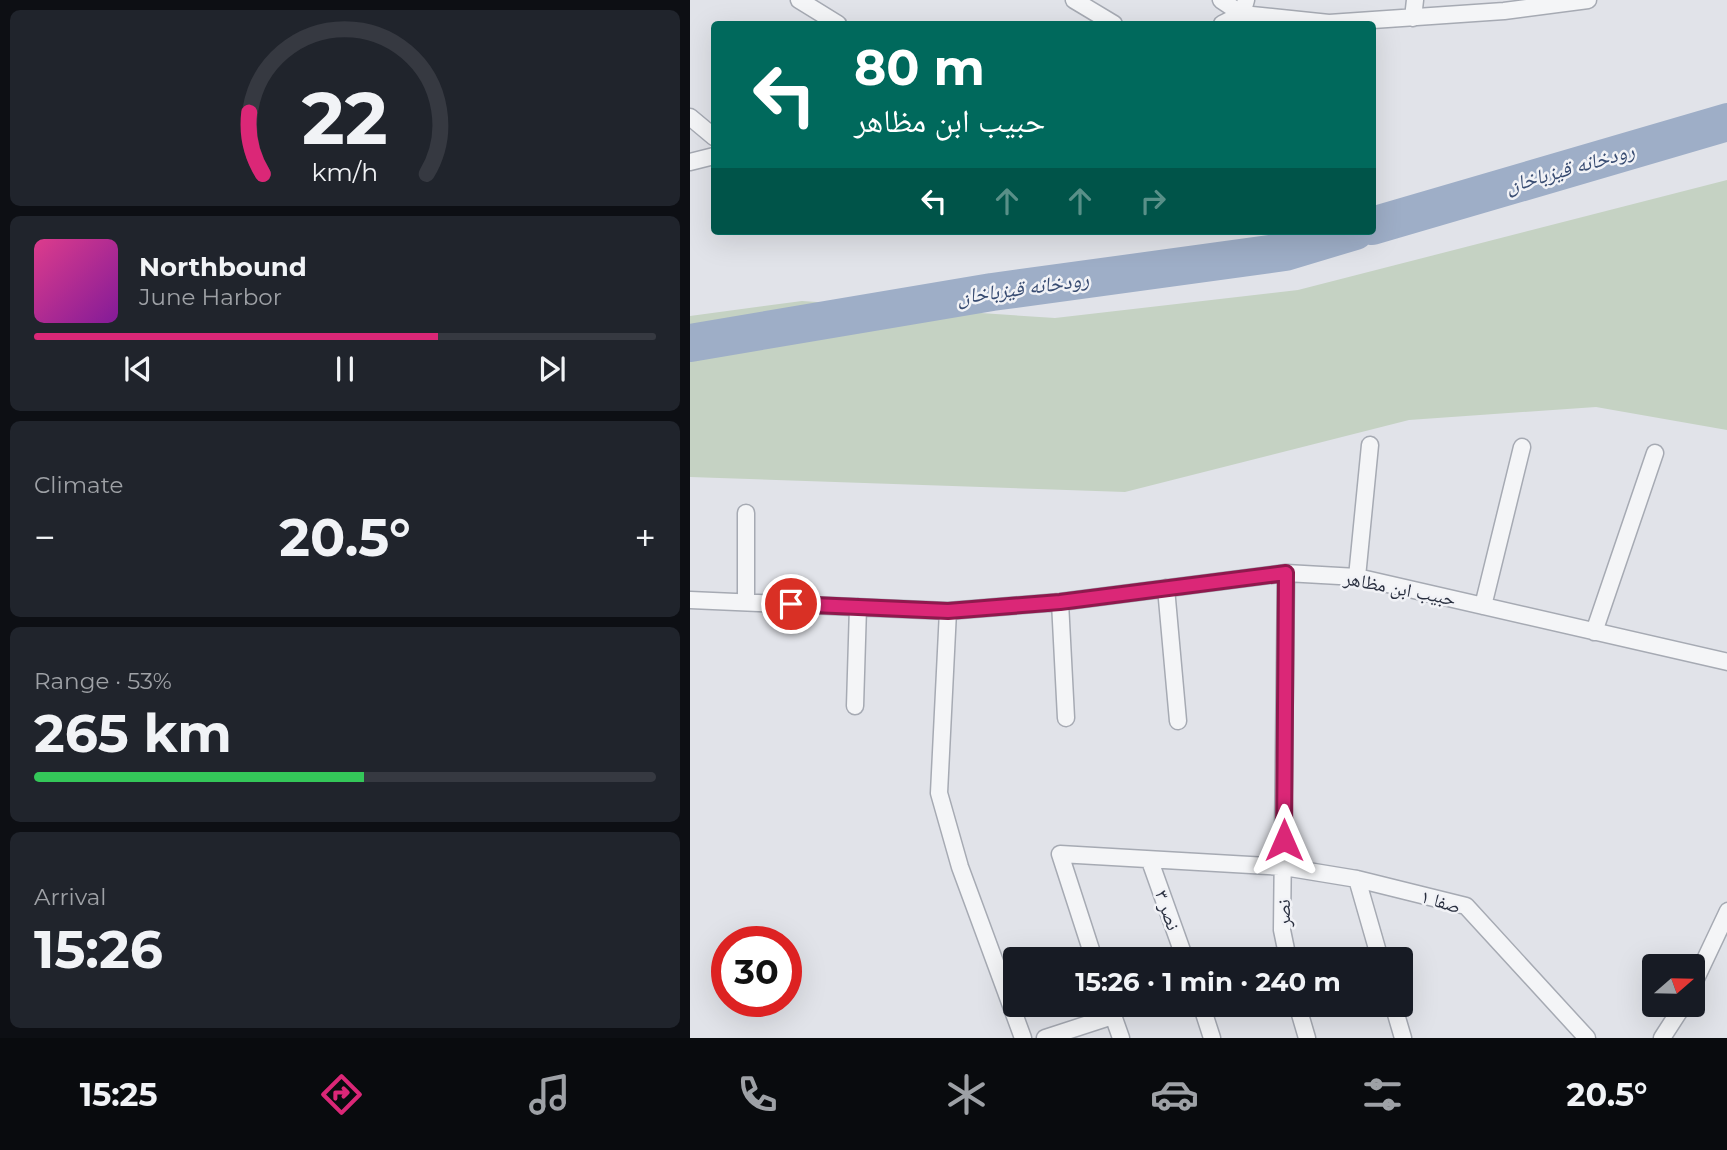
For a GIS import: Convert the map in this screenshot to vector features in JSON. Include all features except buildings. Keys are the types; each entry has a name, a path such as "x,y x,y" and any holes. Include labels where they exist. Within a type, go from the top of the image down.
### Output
{"street":[{"path":"799,0 833,21"},
{"path":"1074,0 1109,21"},
{"path":"1221,0 1318,21"},
{"path":"1413,18 1414,0"},
{"path":"1363,21 1504,12 1588,0"},
{"path":"1226,21 1244,7"},
{"path":"690,117 711,134"},
{"path":"690,162 711,157"},
{"path":"1357,577 1370,445"},
{"path":"1483,606 1522,447"},
{"path":"1594,632 1655,453"},
{"path":"746,513 746,602"},
{"name":"حبیب ابن مظاهر","path":"690,600 948,611 1060,602 1286,573 1357,577 1728,662"},
{"name":"نصر","path":"1285,947 1282,930 1286,573"},
{"path":"1167,588 1178,721"},
{"path":"1060,602 1066,718"},
{"path":"855,706 858,607"},
{"path":"948,611 939,793 960,867 1023,1038"},
{"name":"صفا ۱","path":"1090,947 1060,855 1284,867 1357,879 1466,906 1587,1038"},
{"name":"نصر ۳","path":"1150,861 1181,947"},
{"path":"1357,879 1377,947"},
{"path":"1705,960 1728,911"},
{"path":"1045,1038 1094,1017"},
{"path":"1113,1017 1120,1038"},
{"path":"1205,1017 1212,1038"},
{"path":"1301,1017 1307,1038"},
{"path":"1397,1017 1403,1038"},
{"path":"1662,1038 1676,1017"}],"green space":[{"path":"1727,180 1727,430 1596,407 1409,420 1125,492 690,477 690,316 802,301 1055,318 1298,290"}],"waterway":[{"name":"رودخانه قیزباخان","path":"1376,225 1728,122"},
{"name":"رودخانه قیزباخان","path":"690,343 992,292 1285,252 1342,235"}],"route":[{"path":"791,604 948,611 1060,602 1286,573 1284,840"}]}
